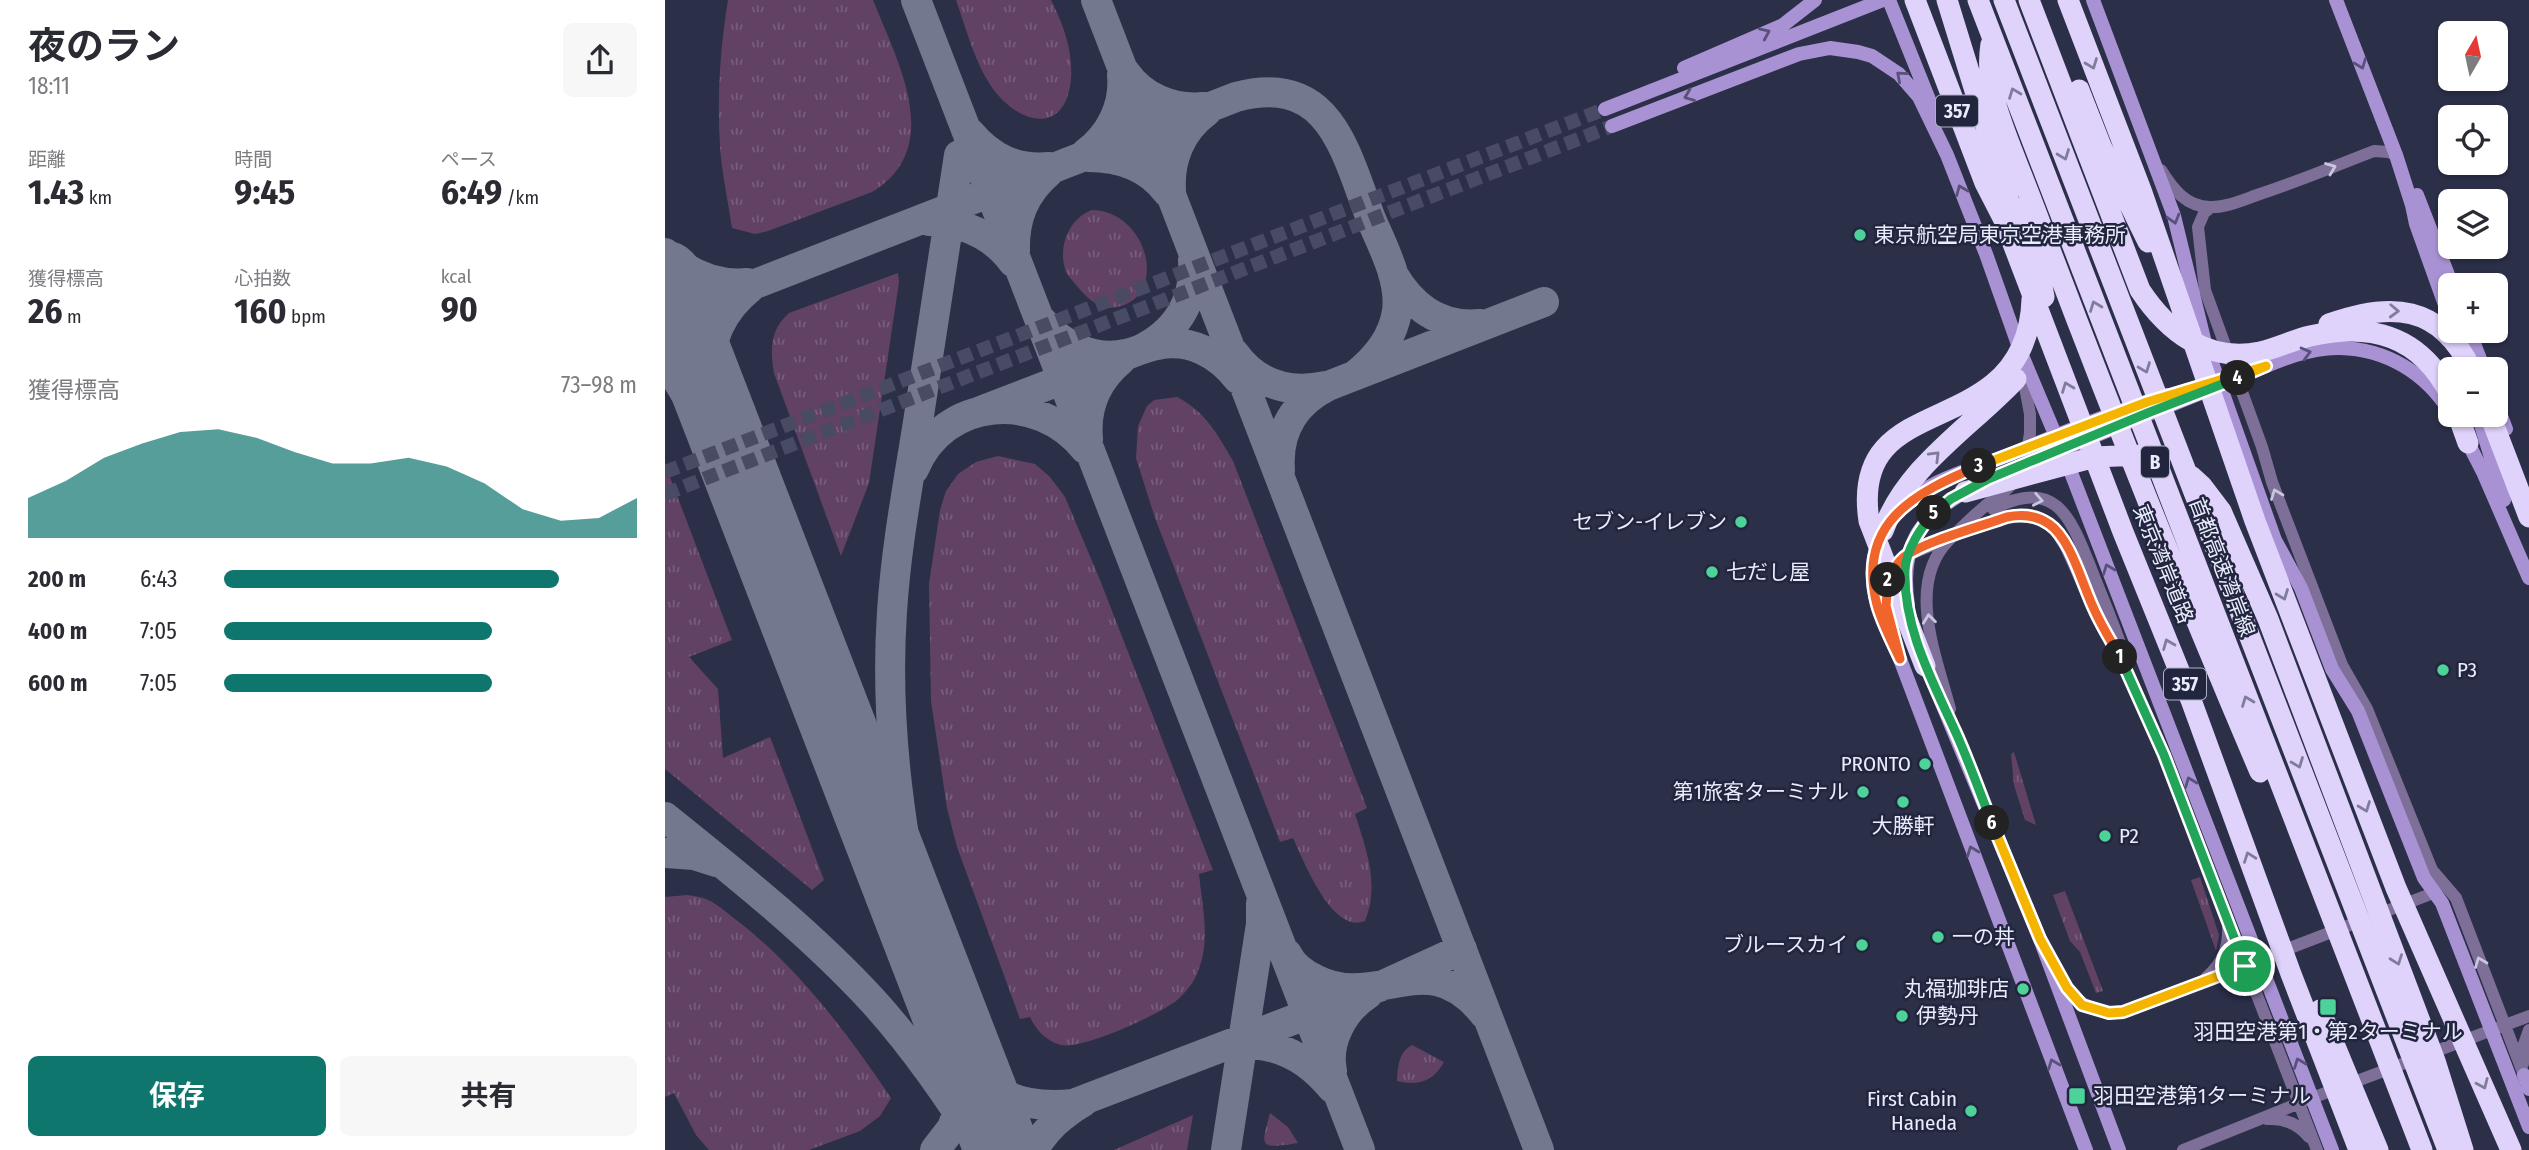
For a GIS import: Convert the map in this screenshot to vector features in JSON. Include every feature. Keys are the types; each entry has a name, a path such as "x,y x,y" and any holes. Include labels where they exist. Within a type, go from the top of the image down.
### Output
{"highway":[{"name":"東京湾岸道路","path":"1915,0 2191,700 2359,1150"},
{"path":"1937,0 1995,181 2004,220"},
{"name":"首都高速湾岸線","path":"1978,0 2423,1150"},
{"name":"首都高速湾岸線","path":"2004,0 2448,1150"},
{"path":"2010,0 1997,23 1991,41 1989,59 1992,91 2109,405 2193,614 2314,896 2334,924"},
{"path":"2029,0 2140,290 2153,309 2179,335 2201,347 2269,358 2323,327 2376,311 2405,311 2438,321"},
{"path":"2044,0 2101,146 2179,299"},
{"path":"2068,0 2141,190 2255,521 2396,888 2511,1150"},
{"path":"1925,666 1873,536 1866,504 1871,474 1887,446 1915,424 1971,398 1994,383 2016,360 2029,328 2032,299 2029,276 2006,188 1950,9"},
{"path":"1883,531 1888,516 1902,494 1934,457 2016,379 2037,343 2044,310 2042,283 2023,222 2006,188"},
{"path":"2307,337 2348,330 2388,336 2412,349 2431,364 2438,375"},
{"path":"2463,427 2469,443"},
{"path":"2495,427 2529,517"},
{"path":"1965,492 2095,457 2130,454 2164,460 2197,481 2221,511 2268,619 2425,1036 2463,1150"},
{"path":"2266,903 2282,927 2302,968 2378,1150"}],"street":[{"path":"1638,96 1665,77 1783,25 1815,0"},
{"path":"1605,109 1883,0"},
{"path":"1889,0 1930,99 1947,155"},
{"path":"2093,0 2174,216 2206,343 2275,540 2301,588 2332,669 2358,711 2429,894 2493,1030 2526,1082"},
{"path":"2336,0 2396,155 2438,297"},
{"path":"1612,126 1800,54 1830,48 1858,51 1885,63 1909,83 1919,97 1947,155 1995,276 2021,353 2075,483 2259,960 2317,1096 2332,1150"},
{"path":"2448,273 2409,174 2396,155 2388,152 2374,151 2268,192 2210,208 2204,213 2198,227 2204,290 2262,447 2272,482 2342,665 2367,709 2432,870 2456,898 2493,1030 2529,1127"},
{"path":"2152,155 2179,195 2210,208"},
{"path":"2086,1150 1900,659 1877,606 1872,574 1874,553 1883,531 1912,499 1939,482 2269,358 2348,349 2380,354 2401,364 2425,381 2438,397"},
{"path":"1956,733 1929,624 1926,592 1930,573 1947,542 1985,506 2010,488 2025,459 2030,414 2022,377 2021,353"},
{"path":"2119,1150 2040,939 1956,733 1925,666 1907,603 1905,567 1923,525 1951,499 1988,479 2269,358"},
{"path":"2459,427 2528,577"},
{"path":"2482,427 2528,577"},
{"path":"2505,427 2529,492"},
{"path":"1974,517 2017,498 2039,498 2060,508 2068,516 2079,537 2123,649 2127,670"},
{"path":"1900,659 1886,606 1888,582 1898,563 1906,556 1924,547 2017,515 2047,522 2060,536 2095,612 2127,670 2164,755 2228,919 2259,960 2298,1104 2315,1147"},
{"path":"2040,939 2074,997 2082,1005 2109,1013 2123,1012 2429,894"},
{"path":"2200,983 2222,960 2228,937 2228,919"},
{"path":"2183,1150 2529,1016"},
{"path":"2526,1082 2523,1047 2529,1030"},
{"path":"2263,1119 2278,1118 2289,1122 2305,1133 2315,1147"}],"green space":[{"path":"728,0 873,0 903,76 911,128 907,152 894,173 872,192 768,231 755,234 732,228 719,128 720,73"},
{"path":"956,0 1051,0 1066,38 1070,57 1071,78 1062,108 1043,119 1032,118 1008,105 997,94 978,61"},
{"path":"1092,210 1117,217 1128,225 1143,247 1147,273 1144,286 1135,299 1121,306 1101,306 1090,300 1066,272 1063,253 1067,235 1077,220"},
{"path":"898,273 899,282 869,483 841,556 774,373 773,340 778,326 789,313"},
{"path":"1177,397 1203,417 1233,461 1367,808 1355,814 1370,867 1371,894 1365,921 1353,922 1341,917 1320,893 1293,838 1280,842 1155,518 1136,458 1138,426 1147,406 1154,400"},
{"path":"998,456 1035,464 1050,477 1065,497 1213,870 1199,874 1204,948 1198,971 1189,987 1176,1001 1153,1014 1102,1037 1071,1045 1061,1045 1046,1038 1038,1031 1030,1017 1020,1019 957,847 947,808 931,701 929,584 940,510 946,491 958,474 976,462"},
{"path":"665,464 732,640 689,657 718,689 723,758 770,737 824,880 812,890 665,769"},
{"path":"2014,752 2036,825 2025,820 2014,785 2011,754"},
{"path":"2200,877 2219,935 2216,951 2191,880"},
{"path":"2065,891 2103,991 2096,993 2080,952 2070,941 2053,895"},
{"path":"687,895 706,899 720,907 761,941 803,982 858,1050 891,1098 880,1116 860,1131 809,1150 709,1150 696,1135 674,1093 665,1097 665,897"},
{"path":"1412,1045 1444,1062 1435,1074 1424,1081 1397,1081 1401,1056"},
{"path":"1270,1113 1288,1127 1298,1143 1275,1146 1265,1143"},
{"path":"1193,1115 1187,1150 1114,1150"}],"taxiway":[{"path":"916,0 1360,1150"},
{"path":"1096,0 1539,1150"},
{"path":"1125,72 1141,89 1160,100 1181,106 1204,107"},
{"path":"1086,153 1102,138 1114,119 1121,98 1122,75"},
{"path":"665,319 1236,97 1268,92 1293,96 1313,107 1329,123 1342,144 1394,276 1398,299 1392,331 1376,355 1354,376"},
{"path":"1171,190 1172,168 1178,146 1197,119 1206,112"},
{"path":"970,133 996,156 1005,160 1026,166 1049,167"},
{"path":"928,959 910,873 897,787 890,656 899,540 959,155"},
{"path":"1088,157 1111,159 1132,165 1151,176 1167,192"},
{"path":"1015,251 1016,228 1022,207 1033,189 1049,172"},
{"path":"929,221 965,227 987,237 1013,262"},
{"path":"665,253 683,267 703,277 724,283 747,283"},
{"path":"978,412 1137,351 1162,336 1187,303 1191,290 1193,260"},
{"path":"1393,274 1409,296 1429,313 1453,323 1480,324"},
{"path":"710,393 709,363 715,335 729,310 750,288"},
{"path":"1280,470 1281,443 1290,420 1316,393 1544,302"},
{"path":"1043,322 1070,345 1102,355 1126,354 1169,343 1192,346 1213,355 1238,379"},
{"path":"1234,353 1252,372 1274,384 1299,389 1326,386"},
{"path":"665,360 725,459 771,552"},
{"path":"1088,439 1089,416 1094,395 1105,376 1121,360"},
{"path":"914,469 928,445 947,427 969,415 993,410 1018,410 1043,417 1065,430 1085,449"},
{"path":"665,817 746,882 872,1000 917,1054 983,1150"},
{"path":"665,853 694,855 716,862"},
{"path":"1226,1150 1261,924 1261,903"},
{"path":"956,1031 976,1068 999,1092 1030,1103 1073,1104 1379,987 1462,949"},
{"path":"1287,954 1307,975 1338,987 1360,988 1423,980 1443,983 1464,994 1485,1015"},
{"path":"1332,1071 1332,1049 1338,1028 1351,1009 1368,994"},
{"path":"1239,1045 1267,1046 1291,1054 1313,1068 1332,1088"},
{"path":"935,1150 952,1128 963,1097"},
{"path":"1033,1150 1055,1123 1083,1102"}],"runway":[{"path":"665,278 1002,1150"}],"tunnel":[{"path":"665,472 1605,109"},
{"path":"665,494 1612,126"}],"place":[{"name":"東京航空局東京空港事務所","path":"1860,235"},
{"name":"セブン-イレブン","path":"1741,522"},
{"name":"七だし屋","path":"1712,572"},
{"name":"P3","path":"2443,670"},
{"name":"PRONTO","path":"1925,764"},
{"name":"第1旅客ターミナル","path":"1863,792"},
{"name":"大勝軒","path":"1903,802"},
{"name":"P2","path":"2105,836"},
{"name":"一の丼","path":"1938,937"},
{"name":"ブルースカイ","path":"1862,945"},
{"name":"丸福珈琲店","path":"2023,989"},
{"name":"羽田空港第1・第2ターミナル","path":"2328,1007"},
{"name":"伊勢丹","path":"1902,1016"},
{"name":"羽田空港第1ターミナル","path":"2077,1096"},
{"name":"First Cabin Haneda","path":"1971,1111"}],"route":[{"path":"2245,966 2123,1012 2109,1013 2082,1005 2074,997 2040,939 1956,733 1925,666 1907,603 1905,567 1913,544 1923,525 1951,499 1988,479 2266,366 2147,402 1939,482 1912,499 1883,531 1874,553 1872,574 1877,606 1900,659 1886,606 1886,596 1891,572 1906,556 1924,547 1968,530 2017,515 2037,518 2054,528 2127,670 2164,755 2245,966"}]}
